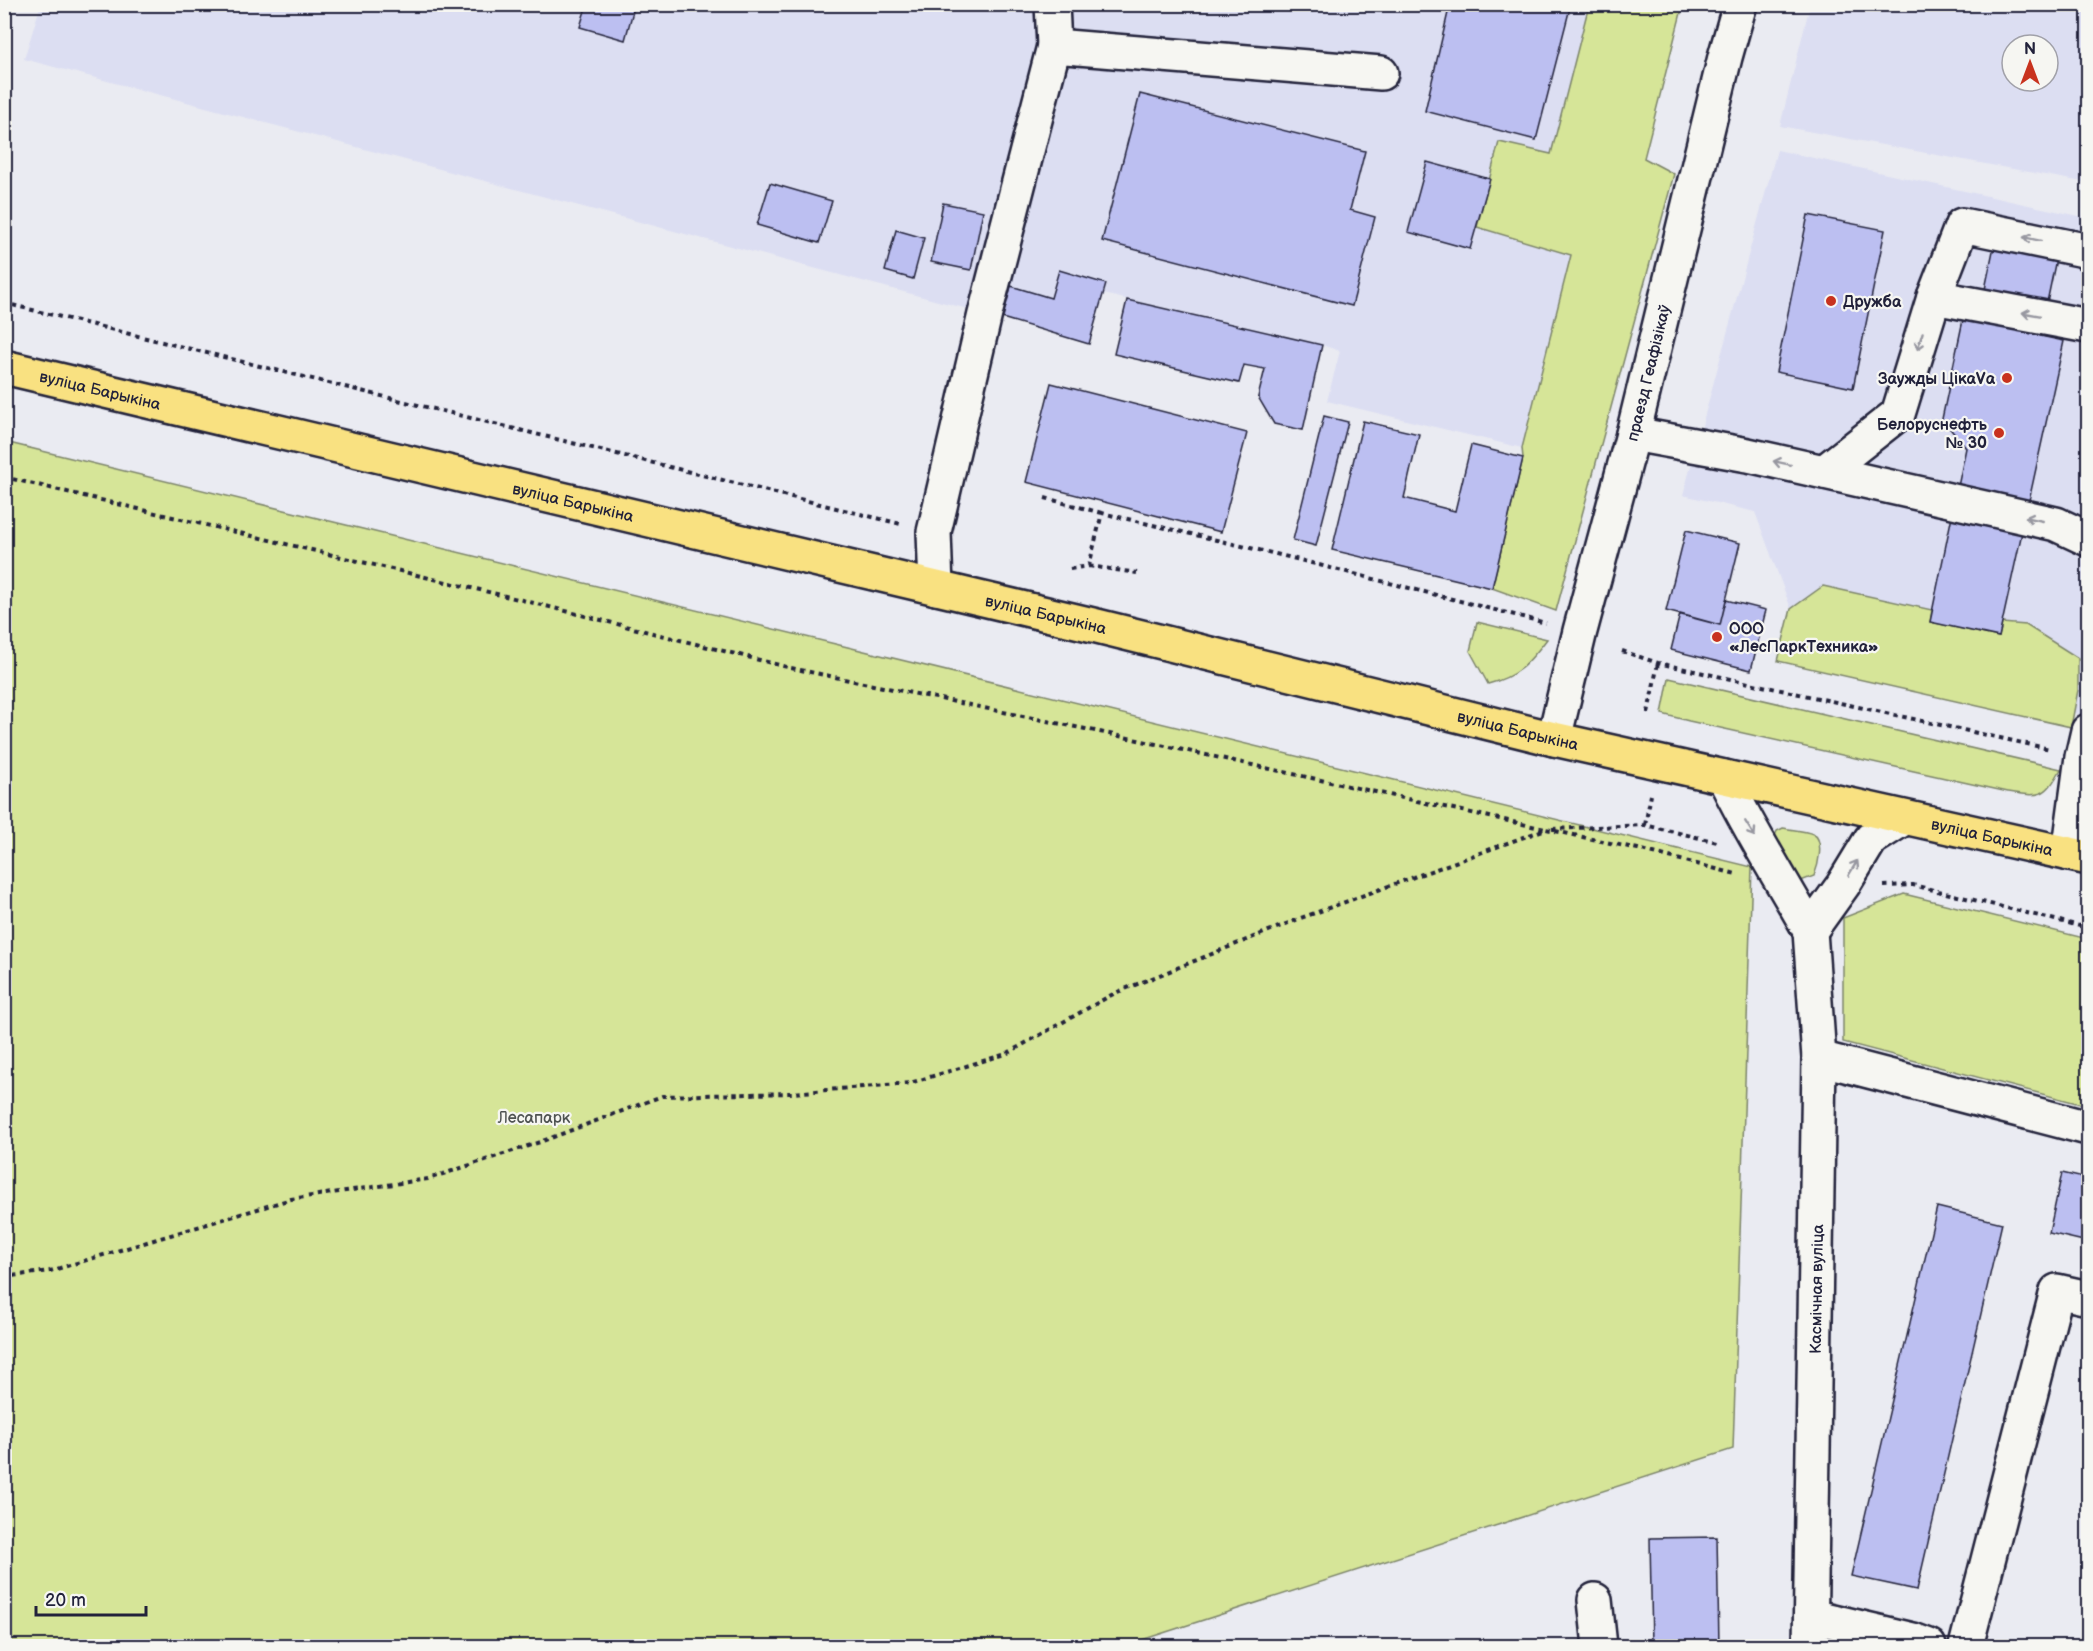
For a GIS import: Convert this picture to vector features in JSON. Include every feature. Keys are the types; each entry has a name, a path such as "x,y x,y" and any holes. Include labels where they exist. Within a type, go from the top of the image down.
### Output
{"main road":[{"name":"вуліца Барыкіна","path":"4,367 1093,625 1554,740 2079,856"}],"street":[{"path":"936,588 934,532 985,314 1054,46 1052,4"},
{"name":"праезд Геафізікаў","path":"1554,740 1580,631 1633,435 1740,4"},
{"path":"1054,46 1381,73"},
{"path":"1824,472 1898,414 1934,297 1962,225 2084,250 2088,253"},
{"path":"1934,297 2088,326"},
{"path":"1633,435 1748,455 2055,524 2088,539"},
{"path":"2079,856 2085,744"},
{"name":"Касмічная вуліца","path":"1724,777 1742,816 1782,880 1810,932 1819,1058 1810,1631"},
{"path":"1810,932 1843,885 1870,839 1904,819"},
{"path":"1819,1058 2088,1128"},
{"path":"1966,1647 2057,1291 2088,1298"},
{"path":"1595,1600 1600,1647"},
{"path":"1810,1631 1912,1640 1929,1647"}],"path":[{"path":"4,303 934,532"},
{"path":"4,477 522,600 791,668 1638,849 1740,875"},
{"path":"1045,498 1557,625"},
{"path":"1089,566 1102,513"},
{"path":"1070,569 1089,566 1137,573"},
{"path":"1622,651 1658,663 2085,744"},
{"path":"1648,713 1658,663"},
{"path":"1645,825 1651,791"},
{"path":"4,1276 50,1271 291,1199 428,1179 540,1142 662,1096 792,1093 910,1083 1006,1054 1115,993 1301,918 1546,829 1645,825 1719,842"},
{"path":"1877,886 1913,885 2088,928"}],"shaded area":[{"path":"41,4 1589,5 1551,154 1477,227 1571,255 1522,448 1327,401 1340,351 1322,345 1104,294 1089,344 1002,318 24,59"},
{"path":"1810,5 2088,5 2088,183 1780,126"},
{"path":"1777,150 2088,218 2088,716 1809,657 1755,512 1683,495"}],"green space":[{"path":"1589,5 1683,5 1644,158 1674,174 1556,611 1492,588 1523,458 1522,448 1571,255 1477,227 1499,142 1551,154"},
{"name":"Лесапарк","path":"5,442 1752,867 1733,1449 1123,1646 5,1646"},
{"path":"1823,586 1932,610 1930,622 1999,637 2002,623 2026,625 2078,658 2078,690 2071,727 1778,661 1791,609"},
{"path":"1477,622 1547,639 1522,668 1508,677 1488,684 1470,651"},
{"path":"1669,678 2061,769 2046,790 2035,795 2019,794 1689,721 1662,714"},
{"path":"1783,828 1806,832 1817,837 1820,854 1814,876 1801,881 1791,878 1774,838 1777,831"},
{"path":"1904,894 2088,939 2088,1106 1843,1042 1843,918"}],"building":[{"path":"587,4 635,4 625,40 580,27"},
{"path":"1450,4 1571,4 1536,140 1425,111"},
{"path":"1140,94 1365,151 1350,210 1375,217 1352,306 1102,241"},
{"path":"1427,162 1490,179 1470,249 1408,232"},
{"path":"770,183 832,201 819,243 757,225"},
{"path":"943,203 983,211 971,270 931,262"},
{"name":"Дружба","path":"1808,215 1885,230 1853,388 1776,372"},
{"path":"896,230 924,238 913,279 885,271"},
{"name":"Белоруснефть № 30","path":"1994,246 2056,259 2040,336 2064,341 1999,637 1930,622 1966,448 1942,419 1963,320 1978,323"},
{"path":"1059,270 1106,284 1089,344 1002,318 1011,286 1051,298"},
{"path":"1127,300 1322,345 1303,430 1274,424 1258,397 1265,369 1244,365 1239,383 1114,354"},
{"path":"1051,383 1247,433 1221,532 1026,482"},
{"path":"1324,416 1348,422 1316,546 1293,540"},
{"path":"1363,421 1419,434 1404,498 1455,511 1471,445 1523,458 1492,588 1332,550"},
{"path":"1686,530 1740,543 1720,625 1666,611"},
{"name":"ООО «ЛесПаркТехника»","path":"1726,600 1766,610 1751,670 1671,650 1680,614 1720,625"},
{"path":"2062,1173 2088,1179 2088,1242 2049,1233"},
{"path":"1937,1207 2002,1223 1917,1590 1851,1576"},
{"path":"1717,1537 1719,1646 1652,1646 1650,1538"}],"place":[{"name":"Дружба","path":"1831,301"},
{"name":"Заужды ЦікаVа","path":"2007,378"},
{"name":"Белоруснефть № 30","path":"1999,433"},
{"name":"ООО «ЛесПаркТехника»","path":"1717,637"}]}
